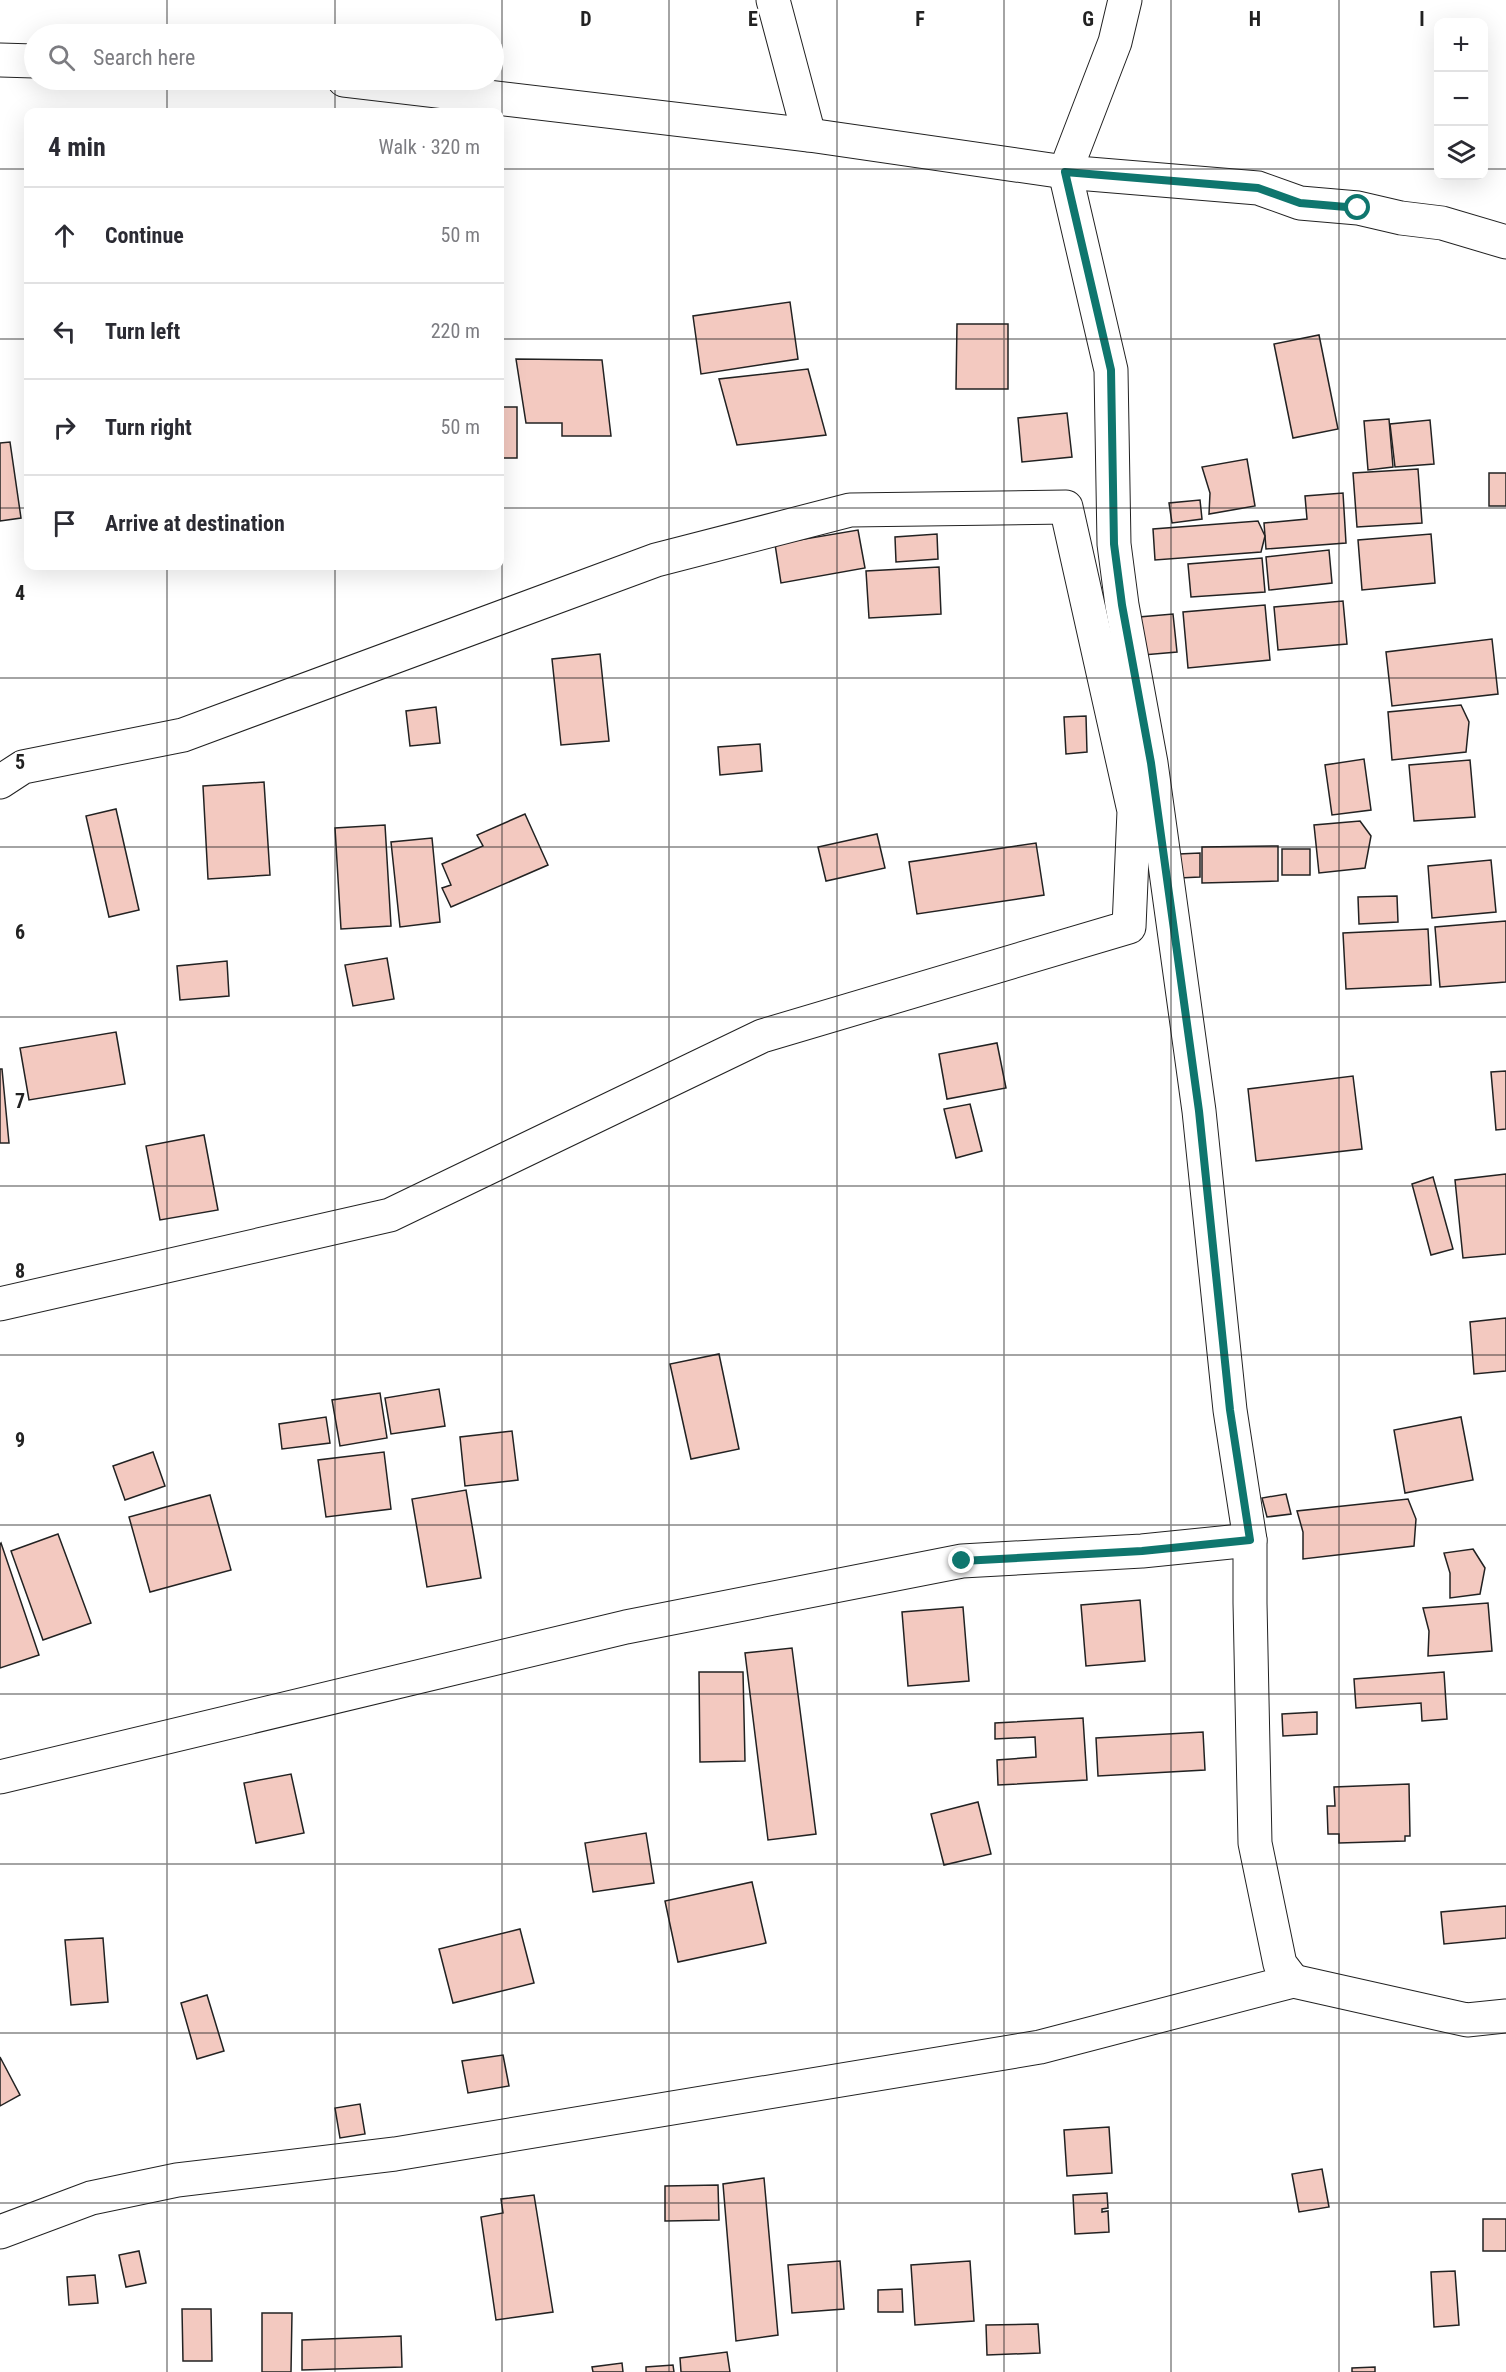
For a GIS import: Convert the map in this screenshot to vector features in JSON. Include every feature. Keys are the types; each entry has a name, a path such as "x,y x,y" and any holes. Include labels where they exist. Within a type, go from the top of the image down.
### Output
{"street":[{"path":"773,0 809,135"},
{"path":"1125,0 1115,42 1065,172 1111,370 1114,544 1124,615 1151,763 1197,1100 1230,1410 1250,1540 1255,1843 1280,1964 1293,1981"},
{"path":"0,60 24,61"},
{"path":"429,90 809,135 1065,172 1258,188 1300,203 1358,208 1401,218 1442,223 1506,242"},
{"path":"0,782 23,767 183,735 656,560 850,510 1066,507 1134,811 1129,927 762,1036 390,1215 0,1304"},
{"path":"0,1777 626,1627 962,1561 1142,1551 1250,1540"},
{"path":"0,2232 91,2198 177,2180 395,2154 1040,2047 1293,1981 1467,2020 1506,2016"}],"building":[{"path":"790,302 798,359 701,374 693,316"},
{"path":"957,324 1008,324 1008,389 956,389"},
{"path":"1319,335 1338,429 1293,438 1274,344"},
{"path":"516,359 602,360 611,436 562,436 562,423 526,423"},
{"path":"808,369 826,435 737,445 719,379"},
{"path":"504,407 517,407 517,458 504,458"},
{"path":"1067,413 1072,457 1022,462 1018,418"},
{"path":"1389,419 1393,467 1368,470 1364,421"},
{"path":"1430,420 1434,464 1395,467 1390,424"},
{"path":"10,442 21,518 0,521 0,443"},
{"path":"1247,459 1255,506 1209,514 1210,493 1202,467"},
{"path":"1418,469 1422,523 1357,527 1353,473"},
{"path":"1489,473 1506,473 1506,506 1489,506"},
{"path":"1343,493 1346,543 1266,549 1264,523 1307,519 1305,496"},
{"path":"1200,500 1202,519 1172,523 1169,503"},
{"path":"1258,521 1265,536 1261,552 1155,560 1153,529"},
{"path":"858,530 865,568 781,583 775,544"},
{"path":"937,534 938,559 896,562 895,537"},
{"path":"1431,534 1435,583 1362,590 1358,540"},
{"path":"1329,550 1332,583 1269,590 1266,557"},
{"path":"1262,558 1265,592 1191,597 1188,564"},
{"path":"939,567 941,614 869,618 866,571"},
{"path":"1343,601 1347,644 1278,650 1274,607"},
{"path":"1265,605 1270,660 1188,668 1183,612"},
{"path":"1173,614 1177,652 1143,655 1139,617"},
{"path":"1492,639 1498,694 1392,706 1386,652"},
{"path":"600,654 609,741 561,745 552,659"},
{"path":"1461,705 1469,722 1466,752 1392,760 1388,712"},
{"path":"436,707 440,743 410,746 406,711"},
{"path":"1086,716 1087,752 1066,754 1064,717"},
{"path":"760,744 762,771 720,775 718,747"},
{"path":"1364,759 1371,810 1332,815 1325,765"},
{"path":"1470,760 1475,817 1414,821 1409,765"},
{"path":"264,782 270,875 208,879 203,786"},
{"path":"116,809 139,910 109,917 86,816"},
{"path":"525,814 548,865 451,907 442,888 451,885 442,864 483,846 477,835"},
{"path":"1360,821 1371,836 1365,868 1319,873 1314,825"},
{"path":"385,825 391,926 341,929 335,828"},
{"path":"877,834 885,868 826,881 818,847"},
{"path":"432,838 440,922 400,927 391,842"},
{"path":"1036,843 1044,895 917,914 909,862"},
{"path":"1278,846 1278,881 1202,883 1202,847"},
{"path":"1282,849 1310,849 1310,875 1282,875"},
{"path":"1200,853 1200,877 1179,878 1179,854"},
{"path":"1491,860 1496,912 1432,918 1428,866"},
{"path":"1397,896 1398,922 1359,924 1358,897"},
{"path":"1506,921 1506,982 1440,987 1435,927"},
{"path":"1428,929 1431,985 1346,989 1343,933"},
{"path":"387,958 394,999 353,1006 345,965"},
{"path":"227,961 229,996 180,1000 177,966"},
{"path":"116,1032 125,1084 29,1100 20,1048"},
{"path":"997,1043 1006,1088 947,1099 939,1054"},
{"path":"0,1069 2,1069 9,1143 0,1143"},
{"path":"1506,1071 1506,1129 1496,1130 1491,1072"},
{"path":"1353,1076 1362,1149 1256,1161 1248,1089"},
{"path":"970,1104 982,1151 956,1158 944,1109"},
{"path":"204,1135 218,1210 160,1220 146,1146"},
{"path":"1506,1174 1506,1254 1463,1258 1455,1180"},
{"path":"1433,1177 1453,1249 1431,1255 1412,1184"},
{"path":"1506,1318 1506,1371 1474,1374 1470,1322"},
{"path":"719,1354 739,1449 691,1459 670,1364"},
{"path":"439,1389 445,1426 391,1434 385,1398"},
{"path":"380,1393 387,1438 340,1446 332,1400"},
{"path":"326,1417 330,1443 282,1449 279,1424"},
{"path":"1461,1417 1473,1480 1405,1493 1394,1430"},
{"path":"512,1431 518,1480 465,1486 460,1437"},
{"path":"153,1452 165,1486 125,1500 113,1466"},
{"path":"384,1452 391,1509 326,1517 318,1460"},
{"path":"466,1490 481,1578 427,1587 412,1499"},
{"path":"1286,1494 1291,1514 1267,1517 1262,1498"},
{"path":"210,1495 231,1570 150,1592 129,1517"},
{"path":"1408,1499 1416,1519 1414,1546 1303,1559 1303,1532 1297,1511"},
{"path":"58,1534 91,1623 43,1640 11,1551"},
{"path":"0,1544 39,1655 0,1668"},
{"path":"1473,1549 1485,1568 1480,1594 1450,1598 1450,1573 1444,1553"},
{"path":"1140,1600 1145,1661 1086,1666 1081,1605"},
{"path":"1488,1603 1492,1651 1428,1656 1429,1631 1423,1608"},
{"path":"963,1607 969,1681 908,1686 902,1612"},
{"path":"792,1648 816,1834 768,1840 745,1653"},
{"path":"699,1672 743,1672 745,1761 700,1762"},
{"path":"1444,1672 1447,1719 1422,1721 1421,1703 1356,1708 1354,1679"},
{"path":"1317,1712 1317,1734 1283,1736 1282,1714"},
{"path":"1083,1718 1087,1780 998,1785 997,1760 1036,1757 1035,1737 995,1739 995,1723"},
{"path":"1203,1732 1205,1770 1098,1776 1096,1738"},
{"path":"291,1774 304,1833 256,1843 244,1783"},
{"path":"1409,1784 1410,1836 1405,1836 1405,1841 1339,1843 1339,1834 1328,1834 1327,1806 1335,1806 1334,1787"},
{"path":"978,1802 991,1854 944,1865 931,1814"},
{"path":"646,1833 654,1883 593,1892 585,1843"},
{"path":"752,1882 766,1943 678,1962 665,1901"},
{"path":"1506,1906 1506,1938 1444,1944 1441,1912"},
{"path":"520,1929 534,1983 453,2003 439,1949"},
{"path":"103,1938 108,2002 71,2005 65,1940"},
{"path":"207,1995 224,2051 197,2059 181,2003"},
{"path":"503,2055 509,2086 468,2093 462,2061"},
{"path":"0,2057 20,2095 0,2106"},
{"path":"360,2104 365,2134 340,2138 335,2108"},
{"path":"1109,2127 1112,2173 1067,2176 1064,2130"},
{"path":"1322,2169 1329,2207 1299,2212 1292,2174"},
{"path":"764,2178 778,2335 736,2341 723,2184"},
{"path":"718,2185 719,2220 665,2221 665,2186"},
{"path":"1107,2193 1108,2208 1102,2209 1102,2212 1108,2211 1109,2232 1075,2234 1073,2195"},
{"path":"534,2195 553,2312 496,2320 481,2217 503,2213 501,2199"},
{"path":"1483,2219 1506,2219 1506,2251 1483,2251"},
{"path":"139,2251 146,2283 126,2287 119,2255"},
{"path":"840,2261 844,2309 792,2313 788,2265"},
{"path":"970,2261 974,2321 915,2325 911,2265"},
{"path":"1455,2271 1459,2325 1434,2327 1431,2272"},
{"path":"95,2275 98,2303 69,2305 67,2277"},
{"path":"902,2289 903,2312 878,2312 878,2290"},
{"path":"182,2309 211,2309 212,2361 183,2361"},
{"path":"262,2313 292,2313 291,2372 262,2372"},
{"path":"1038,2324 1040,2353 987,2355 986,2325"},
{"path":"401,2336 402,2367 302,2370 302,2340"},
{"path":"727,2352 730,2372 681,2372 680,2358"},
{"path":"622,2363 623,2372 593,2372 592,2367"},
{"path":"673,2365 674,2372 646,2372 646,2367"},
{"path":"1375,2367 1375,2372 1352,2372 1352,2368"}],"route":[{"path":"962,1561 1142,1551 1250,1540 1230,1410 1199,1111 1151,763 1122,605 1114,544 1111,370 1065,172 1258,188 1300,203 1358,208"}]}
